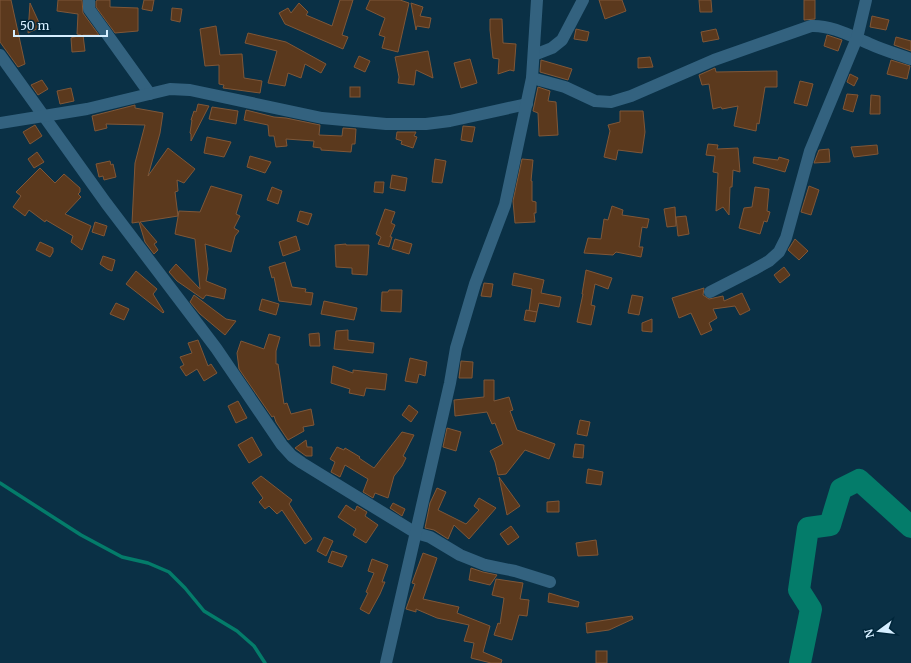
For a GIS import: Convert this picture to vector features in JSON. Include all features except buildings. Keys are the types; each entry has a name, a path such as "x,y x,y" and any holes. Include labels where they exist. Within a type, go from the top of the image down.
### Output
{"street":[{"path":"90,0 89,9 150,94"},
{"path":"386,663 450,383 456,348 475,284 505,205 532,78 537,0"},
{"path":"534,56 552,48 562,40 583,0"},
{"path":"710,292 734,281 769,261 779,252 786,238 810,152 857,38 866,0"},
{"path":"532,78 565,87 595,101 611,102 631,96 714,60 811,26 822,25 911,59"},
{"path":"0,55 106,203 216,348 282,445 292,456 416,533 430,537 460,555 485,565 515,571 550,582"},
{"path":"0,123 87,109 170,89 190,90 322,118 386,124 450,121 527,104"}],"waterway":[{"path":"800,663 811,609 799,590 808,528 830,525 841,489 859,480 911,527"},
{"path":"0,483 81,535 122,557 148,563 169,572 185,588 204,611 237,631 254,646 265,663"}]}
